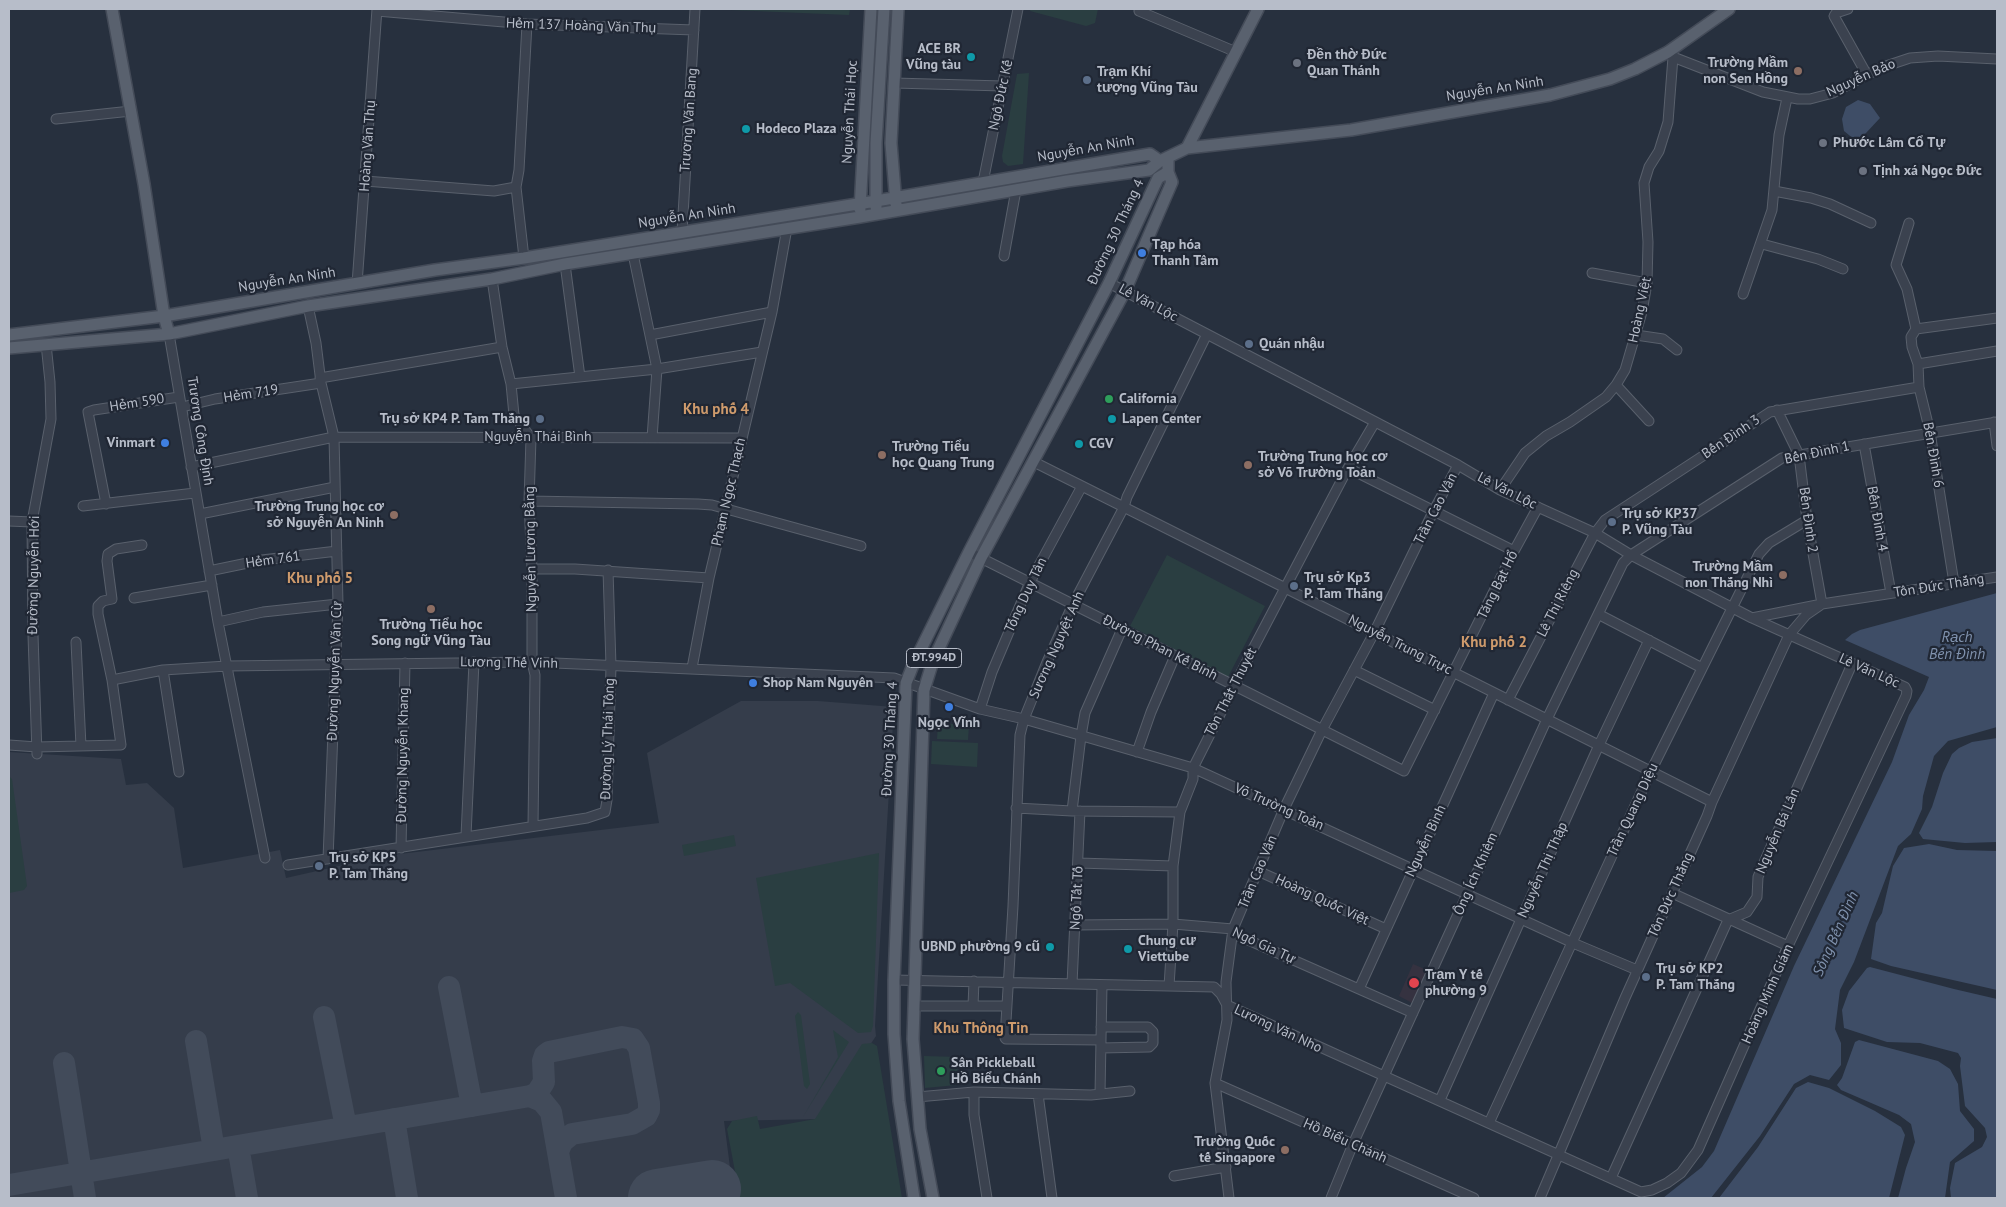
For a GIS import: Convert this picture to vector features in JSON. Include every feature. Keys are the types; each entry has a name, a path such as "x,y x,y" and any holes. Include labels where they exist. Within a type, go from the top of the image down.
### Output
{"main road":[{"name":"Trương Công Định","path":"112,9 144,184 164,316 169,334"},
{"name":"Nguyễn Thái Học","path":"860,217 871,9"},
{"name":"Nguyễn Thái Học","path":"876,214 876,143 884,9"},
{"path":"897,210 891,142 898,9"},
{"path":"1168,172 1164,159 1187,148 1258,9"},
{"name":"Nguyễn An Ninh","path":"1187,148 1352,130 1550,96 1610,79 1670,54 1730,9"},
{"path":"863,143 891,142"},
{"name":"Nguyễn An Ninh","path":"9,335 164,316 435,270 524,258 895,198 1150,154 1164,159"},
{"name":"Nguyễn An Ninh","path":"9,348 169,334 308,306 492,279 565,264 860,217 1067,181 1149,170 1164,159"},
{"name":"Đường 30 Tháng 4","path":"914,1198 899,1101 894,1034 894,980 906,683 969,552 1109,283 1158,178 1168,172"},
{"name":"ĐT.994D","path":"932,1198 917,1098 913,1033 924,690 933,661 981,558 1125,292 1172,182 1168,172"},
{"path":"1066,366 1081,374"},
{"path":"894,1034 913,1033"}],"street":[{"name":"Trương Văn Bang","path":"682,232 696,9"},
{"name":"Ngô Đức Kế","path":"983,182 1018,9"},
{"path":"1140,9 1139,11 1236,52"},
{"path":"1848,9 1835,13 1834,16 1867,75"},
{"name":"Hẻm 137 Hoàng Văn Thụ","path":"377,10 527,24 694,30"},
{"name":"Hoàng Văn Thụ","path":"357,284 377,10"},
{"path":"524,258 516,188 519,170 527,24"},
{"name":"Nguyễn Bảo","path":"1670,54 1763,92 1798,99 1824,96 1838,91 1880,68 1910,58 1938,56 1997,59"},
{"name":"Hoàng Việt","path":"1500,490 1526,452 1546,436 1606,397 1625,370 1636,335 1647,283 1648,250 1644,183 1649,167 1659,151 1668,122 1670,54"},
{"path":"894,83 1003,86"},
{"path":"1743,294 1762,244 1772,210 1779,134 1787,98"},
{"path":"56,119 131,111"},
{"path":"366,181 494,191 516,188"},
{"path":"1004,256 1016,190"},
{"path":"1774,191 1811,198 1830,204 1870,223"},
{"name":"Bến Đình 6","path":"1909,223 1896,265 1908,289 1916,329 1911,337 1918,364 1920,387 1930,432 1954,583"},
{"name":"Phạm Ngọc Thạch","path":"692,668 709,578 772,312 788,228"},
{"path":"1762,244 1811,257 1843,269"},
{"path":"633,254 657,369 652,438"},
{"path":"565,264 580,377"},
{"path":"1592,273 1647,283"},
{"path":"492,279 502,347 511,384 514,415 531,438"},
{"name":"Lê Văn Lộc","path":"1109,283 1458,465 1500,490 1595,533 1631,555 1752,618 1905,687 1908,691"},
{"name":"Đường Nguyễn Văn Cừ","path":"308,306 316,343 320,381 334,437 338,604 328,859"},
{"path":"650,334 772,312"},
{"path":"1916,329 1997,318"},
{"name":"Trương Công Định","path":"169,334 218,622 265,858"},
{"name":"Sương Nguyệt Anh","path":"1101,1044 1006,1040 1004,1033 1020,735 1024,719 1073,604 1124,507 1127,497 1207,334"},
{"path":"1636,335 1665,340 1677,350"},
{"name":"Đường Nguyễn Hới","path":"37,751 32,522 51,419 46,344"},
{"name":"Hẻm 719","path":"182,407 215,399 502,347"},
{"path":"1918,364 1997,351"},
{"path":"511,384 657,369 762,352"},
{"path":"1616,385 1649,421"},
{"name":"Bến Đình 3","path":"1595,533 1604,520 1764,415 1777,410 1920,387"},
{"name":"Hẻm 590","path":"106,504 88,415 89,412 179,397"},
{"name":"Bến Đình 2","path":"1777,410 1799,455 1807,520 1822,604"},
{"name":"Tôn Thất Thuyết","path":"1169,986 1173,866 1180,812 1193,779 1193,768 1234,685 1348,468 1375,422"},
{"path":"1995,422 1997,446"},
{"name":"Bến Đình 1","path":"1631,555 1782,458 1995,422"},
{"name":"Nguyễn Thái Bình","path":"190,466 334,437 742,438"},
{"name":"Nguyễn Lương Bằng","path":"531,438 529,501 532,569 532,662 535,675 533,826"},
{"name":"Bến Đình 4","path":"1864,444 1891,593"},
{"name":"Nguyễn Trung Trực","path":"1034,462 1712,802"},
{"name":"Trần Cao Vân","path":"1229,1198 1215,1083 1227,1020 1226,982 1233,929 1284,809 1322,730 1374,633 1458,465"},
{"path":"1348,468 1514,551"},
{"name":"Tống Duy Tân","path":"980,709 992,672 1030,582 1082,486"},
{"path":"200,514 335,487"},
{"path":"83,506 195,493"},
{"path":"529,501 698,504 726,509 860,546"},
{"name":"Tăng Bạt Hổ","path":"1404,771 1538,507"},
{"name":"Trần Quang Diệu","path":"1489,1123 1651,772 1759,554 1765,546 1807,520"},
{"path":"9,521 32,522"},
{"name":"Lê Thị Riêng","path":"1508,700 1595,533"},
{"path":"9,745 37,751 81,746 121,745 112,680 98,606 100,602 112,599 107,556 116,549 142,545"},
{"name":"Hẻm 761","path":"209,571 262,560 337,551"},
{"name":"Đường Phan Kế Bính","path":"969,552 1404,771"},
{"name":"Ông Ích Khiêm","path":"1331,1198 1353,1144 1547,719 1623,563 1631,555"},
{"path":"532,569 608,570 709,578"},
{"name":"Đường Lý Thái Tông","path":"533,826 587,818 605,812 607,800 611,666 608,570"},
{"name":"Tôn Đức Thắng","path":"1752,618 1822,604 1997,577"},
{"path":"134,598 212,585"},
{"path":"218,622 263,612 338,604"},
{"name":"Tôn Đức Thắng","path":"1540,1198 1637,970 1789,635 1806,615 1822,604"},
{"path":"1598,614 1702,668"},
{"name":"Ngô Tất Tố","path":"1072,984 1079,863 1076,811 1081,736 1085,713 1122,629"},
{"name":"Nguyễn Thị Thập","path":"1440,1100 1598,745 1649,640"},
{"path":"76,642 81,746"},
{"path":"1137,752 1151,712 1175,656"},
{"path":"466,836 474,662"},
{"name":"Lương Thế Vinh","path":"112,680 164,670 227,666 532,662 894,678 906,683"},
{"name":"Đường Nguyễn Khang","path":"401,848 405,663"},
{"name":"Nguyễn Bá Lân","path":"1728,920 1747,912 1757,897 1758,877 1762,867 1852,664"},
{"path":"164,670 179,772"},
{"path":"1354,670 1435,710"},
{"name":"Võ Trường Toản","path":"906,683 980,709 1024,719 1193,768 1573,943 1637,970"},
{"name":"Hoàng Minh Giám","path":"1559,1156 1641,1192 1646,1192 1666,1183 1681,1173 1689,1164 1698,1150 1788,946 1908,691"},
{"name":"Nguyễn Bình","path":"1359,989 1494,692"},
{"path":"1016,808 1076,811 1180,812"},
{"path":"288,865 533,826"},
{"path":"1079,863 1173,866"},
{"name":"Hoàng Quốc Việt","path":"1258,871 1386,930"},
{"path":"1672,893 1788,946"},
{"path":"1611,1178 1728,920"},
{"name":"Ngô Gia Tự","path":"1075,925 1172,924 1233,929 1239,936 1413,1013"},
{"name":"Lương Văn Nho","path":"894,980 1214,987 1221,994 1227,1005 1384,1077 1440,1100 1559,1156"},
{"path":"972,1006 974,981"},
{"path":"1100,1094 1102,985"},
{"path":"914,1006 1006,1006"},
{"path":"1101,1027 1148,1027 1153,1032 1153,1043 1149,1047 1101,1044"},
{"name":"Hồ Biểu Chánh","path":"1215,1083 1353,1144 1460,1195 1474,1198"},
{"path":"917,1098 974,1092 1086,1095 1130,1091"},
{"path":"974,1092 974,1115 987,1198"},
{"path":"1038,1094 1052,1198"},
{"path":"1174,1176 1226,1167"}],"shaded area":[{"path":"741,701 818,701 894,707 875,1026 876,1036 820,1119 724,1121 734,1198 9,1198 9,752 121,759 126,785 147,783 174,808 183,868 280,850 286,878 383,856 659,823 647,753"},
{"name":"Trạm Y tế phường 9","path":"1413,964 1429,971 1414,1004 1399,996"}],"green space":[{"path":"707,9 850,9 849,15"},
{"path":"1031,9 1098,9 1095,23 1086,26 1030,11"},
{"path":"1029,73 1023,164 1008,166 1003,162 1002,156 1017,74"},
{"path":"1167,555 1265,606 1228,677 1130,626"},
{"path":"938,723 969,725 968,740 937,739"},
{"path":"932,741 978,743 977,767 931,764"},
{"path":"9,776 12,779 27,886 24,890 9,893"},
{"path":"734,835 736,846 684,856 682,845"},
{"path":"879,853 873,1026 871,1032 858,1033 790,983 775,986 756,878"},
{"path":"798,1012 801,1015 810,1084 807,1089 804,1086 795,1016"},
{"path":"833,1030 849,1042 803,1117 838,1057"},
{"path":"872,1043 877,1046 902,1198 740,1198 727,1129 732,1121 757,1116 760,1129 815,1119 862,1044"},
{"name":"Sân Pickleball Hồ Biểu Chánh","path":"924,1056 958,1057 957,1085 925,1088"}],"water":[{"path":"1858,100 1870,104 1880,118 1866,133 1858,140 1855,140 1844,131 1842,119 1846,107"},
{"name":"Rạch Bến Đình","path":"1997,593 1997,727 1948,741 1934,756 1923,796 1922,809 1911,834 1898,846 1854,962 1840,990 1835,1029 1841,1043 1841,1065 1829,1080 1810,1075 1794,1084 1760,1136 1711,1198 1663,1198 1702,1167 1714,1151 1794,966 1892,762 1909,715 1924,690 1929,677 1845,640 1860,630"},
{"path":"1997,738 1997,842 1965,843 1923,839 1919,833 1932,807 1943,773 1952,754 1959,748 1972,742"},
{"path":"1929,844 1957,850 1997,851 1997,990 1891,966 1871,959 1876,923 1882,913 1893,866 1904,848"},
{"path":"1870,967 1997,999 1997,1198 1951,1198 1950,1188 1955,1163 1982,1147 1987,1137 1985,1128 1965,1106 1960,1066 1961,1058 1958,1053 1920,1043 1887,1042 1844,1028 1842,1010 1849,991 1867,968"},
{"path":"1859,1040 1938,1061 1950,1069 1958,1084 1960,1111 1974,1129 1974,1141 1950,1162 1945,1198 1898,1198 1915,1142 1911,1124 1899,1115 1841,1090 1837,1085 1842,1078 1855,1042"},
{"path":"1808,1082 1829,1088 1875,1111 1901,1127 1905,1135 1889,1198 1719,1198 1758,1147 1796,1088"}],"taxiway":[{"path":"449,987 472,1106"},
{"path":"324,1017 346,1127"},
{"path":"9,1185 530,1096 537,1093 544,1082 543,1061 545,1055 549,1052 622,1037 633,1039 639,1048 649,1103 649,1110 646,1116 632,1124 572,1134 562,1142 558,1152"},
{"path":"196,1041 214,1150"},
{"path":"64,1063 85,1198"},
{"path":"530,1096 542,1101 551,1112 566,1198"},
{"path":"394,1119 407,1198"},
{"path":"238,1146 247,1198"}],"runway":[{"path":"657,1198 712,1189"}],"place":[{"name":"ACE BR Vũng tàu","path":"971,57"},
{"name":"Đền thờ Đức Quan Thánh","path":"1297,63"},
{"name":"Trường Mầm non Sen Hồng","path":"1798,71"},
{"name":"Trạm Khí tượng Vũng Tàu","path":"1087,80"},
{"name":"Hodeco Plaza","path":"746,129"},
{"name":"Phước Lâm Cổ Tự","path":"1823,143"},
{"name":"Tịnh xá Ngọc Đức","path":"1863,171"},
{"name":"Tạp hóa Thanh Tâm","path":"1142,253"},
{"name":"Quán nhậu","path":"1249,344"},
{"name":"California","path":"1109,399"},
{"name":"Trụ sở KP4 P. Tam Thắng","path":"540,419"},
{"name":"Lapen Center","path":"1112,419"},
{"name":"Vinmart","path":"165,443"},
{"name":"CGV","path":"1079,444"},
{"name":"Trường Tiểu học Quang Trung","path":"882,455"},
{"name":"Trường Trung học cơ sở Võ Trường Toản","path":"1248,465"},
{"name":"Trường Trung học cơ sở Nguyễn An Ninh","path":"394,515"},
{"name":"Trụ sở KP37 P. Vũng Tàu","path":"1612,522"},
{"name":"Trường Mầm non Thắng Nhì","path":"1783,575"},
{"name":"Trụ sở Kp3 P. Tam Thắng","path":"1294,586"},
{"name":"Trường Tiểu học Song ngữ Vũng Tàu","path":"431,609"},
{"name":"Shop Nam Nguyên","path":"753,683"},
{"name":"Ngọc Vĩnh","path":"949,707"},
{"name":"Trụ sở KP5 P. Tam Thắng","path":"319,866"},
{"name":"UBND phường 9 cũ","path":"1050,947"},
{"name":"Chung cư Viettube","path":"1128,949"},
{"name":"Trụ sở KP2 P. Tam Thắng","path":"1646,977"},
{"name":"Trạm Y tế phường 9","path":"1414,983"},
{"name":"Sân Pickleball Hồ Biểu Chánh","path":"941,1071"},
{"name":"Trường Quốc tế Singapore","path":"1285,1150"}],"district":[{"name":"Khu phố 4","path":"716,410"},
{"name":"Khu phố 5","path":"320,579"},
{"name":"Khu phố 2","path":"1494,643"},
{"name":"Khu Thông Tin","path":"981,1029"}],"water label":[{"name":"Sông Bến Đình","path":"1836,934"}]}
